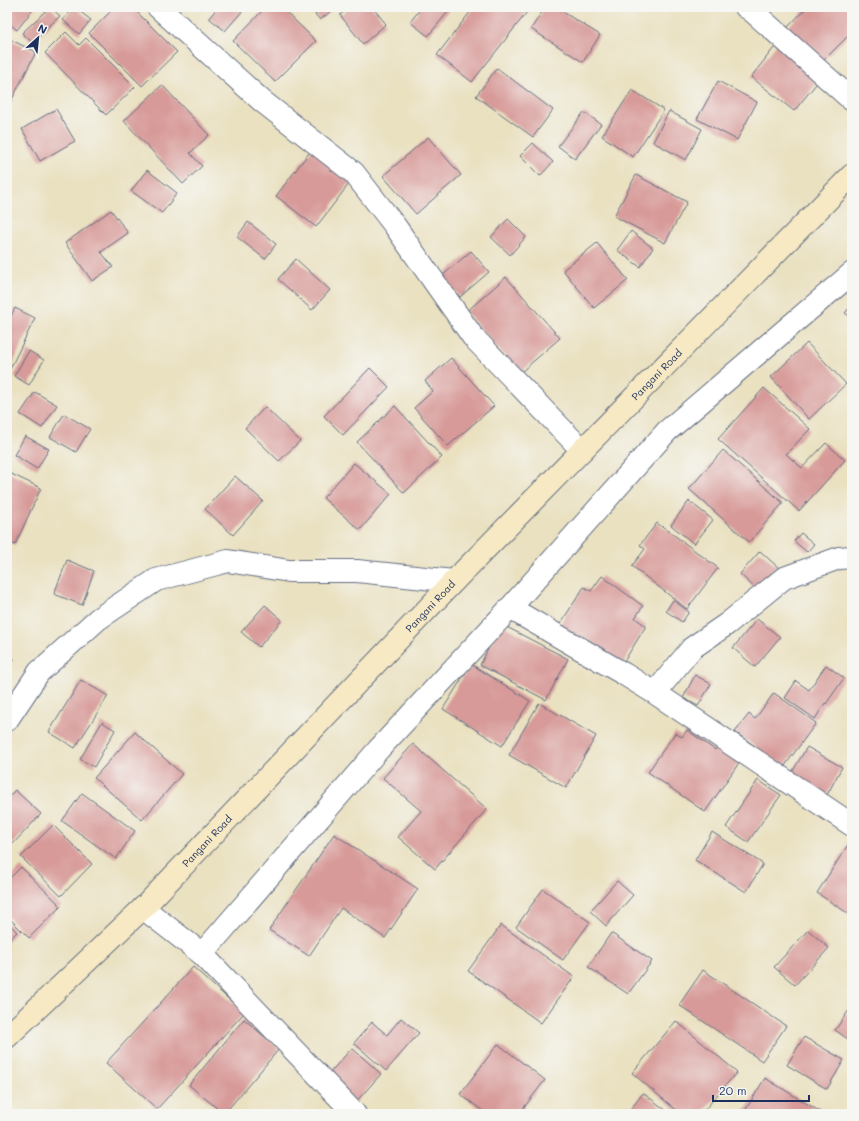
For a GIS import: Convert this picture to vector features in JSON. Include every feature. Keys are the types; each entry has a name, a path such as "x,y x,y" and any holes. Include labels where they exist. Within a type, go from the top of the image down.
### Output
{"main road":[{"name":"Pangani Road","path":"7,1037 143,908 454,581 852,175"}],"street":[{"path":"158,7 262,101 354,173 395,226 473,337 582,450"},
{"path":"746,7 852,100"},
{"path":"202,954 378,750 510,608 667,431 852,273"},
{"path":"655,694 692,648 727,624 784,578 839,558 852,557"},
{"path":"7,720 39,672 98,619 156,580 228,561 290,571 357,571 454,581"},
{"path":"510,608 624,674 852,825"},
{"path":"143,908 202,954 355,1114"}],"building":[{"path":"7,7 35,7 17,30 7,22"},
{"path":"50,7 60,16 32,42 22,33"},
{"path":"74,7 91,20 79,34 63,20"},
{"path":"115,7 132,7 177,52 142,86 89,33"},
{"path":"218,7 246,7 225,31 209,18"},
{"path":"266,7 281,7 316,41 275,82 233,41"},
{"path":"309,7 336,7 320,20"},
{"path":"350,7 372,7 386,24 363,44 340,15"},
{"path":"422,7 452,7 428,36 410,22"},
{"path":"474,7 531,7 472,82 437,55"},
{"path":"545,7 555,7 600,35 583,62 531,29"},
{"path":"807,7 852,7 852,32 822,62 787,28"},
{"path":"66,32 79,45 86,38 135,87 106,115 45,53"},
{"path":"7,38 36,52 7,109"},
{"path":"777,44 821,78 794,111 751,77"},
{"path":"497,68 553,110 533,137 476,96"},
{"path":"718,81 757,102 737,140 697,119"},
{"path":"162,85 209,135 190,153 202,166 183,184 124,121"},
{"path":"632,90 664,110 633,157 602,136"},
{"path":"56,109 75,141 40,161 22,129"},
{"path":"669,111 702,129 686,160 653,142"},
{"path":"584,112 601,124 575,159 558,146"},
{"path":"428,137 461,175 416,214 383,176"},
{"path":"533,143 553,162 540,176 520,156"},
{"path":"312,149 352,180 316,227 276,196"},
{"path":"147,170 177,193 162,213 131,191"},
{"path":"636,175 687,202 665,243 614,216"},
{"path":"111,210 128,233 101,252 113,267 92,281 65,243"},
{"path":"508,219 526,237 510,255 491,237"},
{"path":"248,222 276,244 265,259 237,237"},
{"path":"631,231 653,248 640,267 617,250"},
{"path":"597,243 628,280 594,308 563,270"},
{"path":"471,251 489,272 460,297 442,276"},
{"path":"296,259 330,290 312,310 278,279"},
{"path":"506,277 560,338 520,373 466,312"},
{"path":"852,305 852,318 845,313"},
{"path":"15,308 35,318 10,369 7,367 7,324"},
{"path":"807,343 846,384 809,419 771,377"},
{"path":"29,351 44,360 29,385 14,376"},
{"path":"451,358 494,406 448,446 414,408 433,391 425,381"},
{"path":"370,368 389,387 343,435 324,416"},
{"path":"764,388 810,429 786,454 802,468 826,443 845,460 799,511 718,439"},
{"path":"35,392 57,405 42,428 20,414"},
{"path":"395,406 442,457 404,493 357,442"},
{"path":"265,407 300,441 279,461 245,428"},
{"path":"64,414 90,429 76,452 50,437"},
{"path":"25,436 49,449 37,469 14,455"},
{"path":"723,450 783,503 749,542 689,489"},
{"path":"354,463 391,494 360,530 323,498"},
{"path":"7,472 41,488 15,545 7,541"},
{"path":"235,476 263,501 233,535 205,509"},
{"path":"689,501 713,520 694,544 671,525"},
{"path":"657,523 718,568 687,609 632,566 645,549 640,545"},
{"path":"801,533 814,544 807,552 794,541"},
{"path":"760,551 781,570 760,593 740,574"},
{"path":"67,560 94,571 82,605 54,594"},
{"path":"602,576 643,606 635,618 646,626 618,671 555,632 584,587 591,591"},
{"path":"673,600 689,612 682,622 666,611"},
{"path":"265,605 282,620 259,647 241,632"},
{"path":"757,619 780,637 755,667 733,648"},
{"path":"501,624 568,659 546,700 480,665"},
{"path":"471,664 530,701 502,746 443,709"},
{"path":"826,665 844,678 815,719 785,698 796,681 809,690"},
{"path":"695,675 711,684 698,706 683,698"},
{"path":"81,680 108,696 75,748 49,732"},
{"path":"774,693 816,723 784,767 735,732 749,714 755,719"},
{"path":"539,703 596,736 566,788 509,755"},
{"path":"102,722 115,730 94,767 80,759"},
{"path":"687,730 715,750 719,744 741,760 705,812 648,772 675,733 682,737"},
{"path":"135,732 182,774 142,820 94,778"},
{"path":"413,744 487,809 435,869 398,837 421,811 383,778"},
{"path":"807,747 842,767 827,795 791,774"},
{"path":"758,780 781,795 748,842 726,827"},
{"path":"15,790 41,814 11,846 7,842 7,799"},
{"path":"82,793 135,831 116,859 62,821"},
{"path":"53,825 92,864 61,896 21,857"},
{"path":"712,832 763,864 746,892 695,860"},
{"path":"334,834 418,889 385,938 341,908 309,956 269,930"},
{"path":"849,843 852,845 852,916 817,893"},
{"path":"21,867 61,906 29,938 7,916 7,881"},
{"path":"617,881 633,895 606,926 590,911"},
{"path":"543,889 590,922 563,960 516,927"},
{"path":"7,922 17,932 7,942"},
{"path":"501,925 574,977 541,1023 468,971"},
{"path":"808,930 829,948 795,985 774,967"},
{"path":"611,933 652,961 628,994 588,967"},
{"path":"193,967 244,1013 157,1109 106,1063"},
{"path":"703,970 786,1026 762,1061 679,1005"},
{"path":"852,1006 852,1042 835,1030"},
{"path":"401,1018 419,1033 386,1071 354,1043 372,1022 387,1035"},
{"path":"244,1019 279,1049 224,1114 189,1085"},
{"path":"676,1021 737,1072 701,1114 681,1114 632,1073"},
{"path":"804,1037 844,1060 827,1089 787,1065"},
{"path":"498,1044 545,1080 519,1114 487,1114 460,1094"},
{"path":"352,1048 381,1074 355,1103 326,1077"},
{"path":"765,1078 824,1114 743,1114"},
{"path":"643,1093 671,1114 627,1114"}]}
